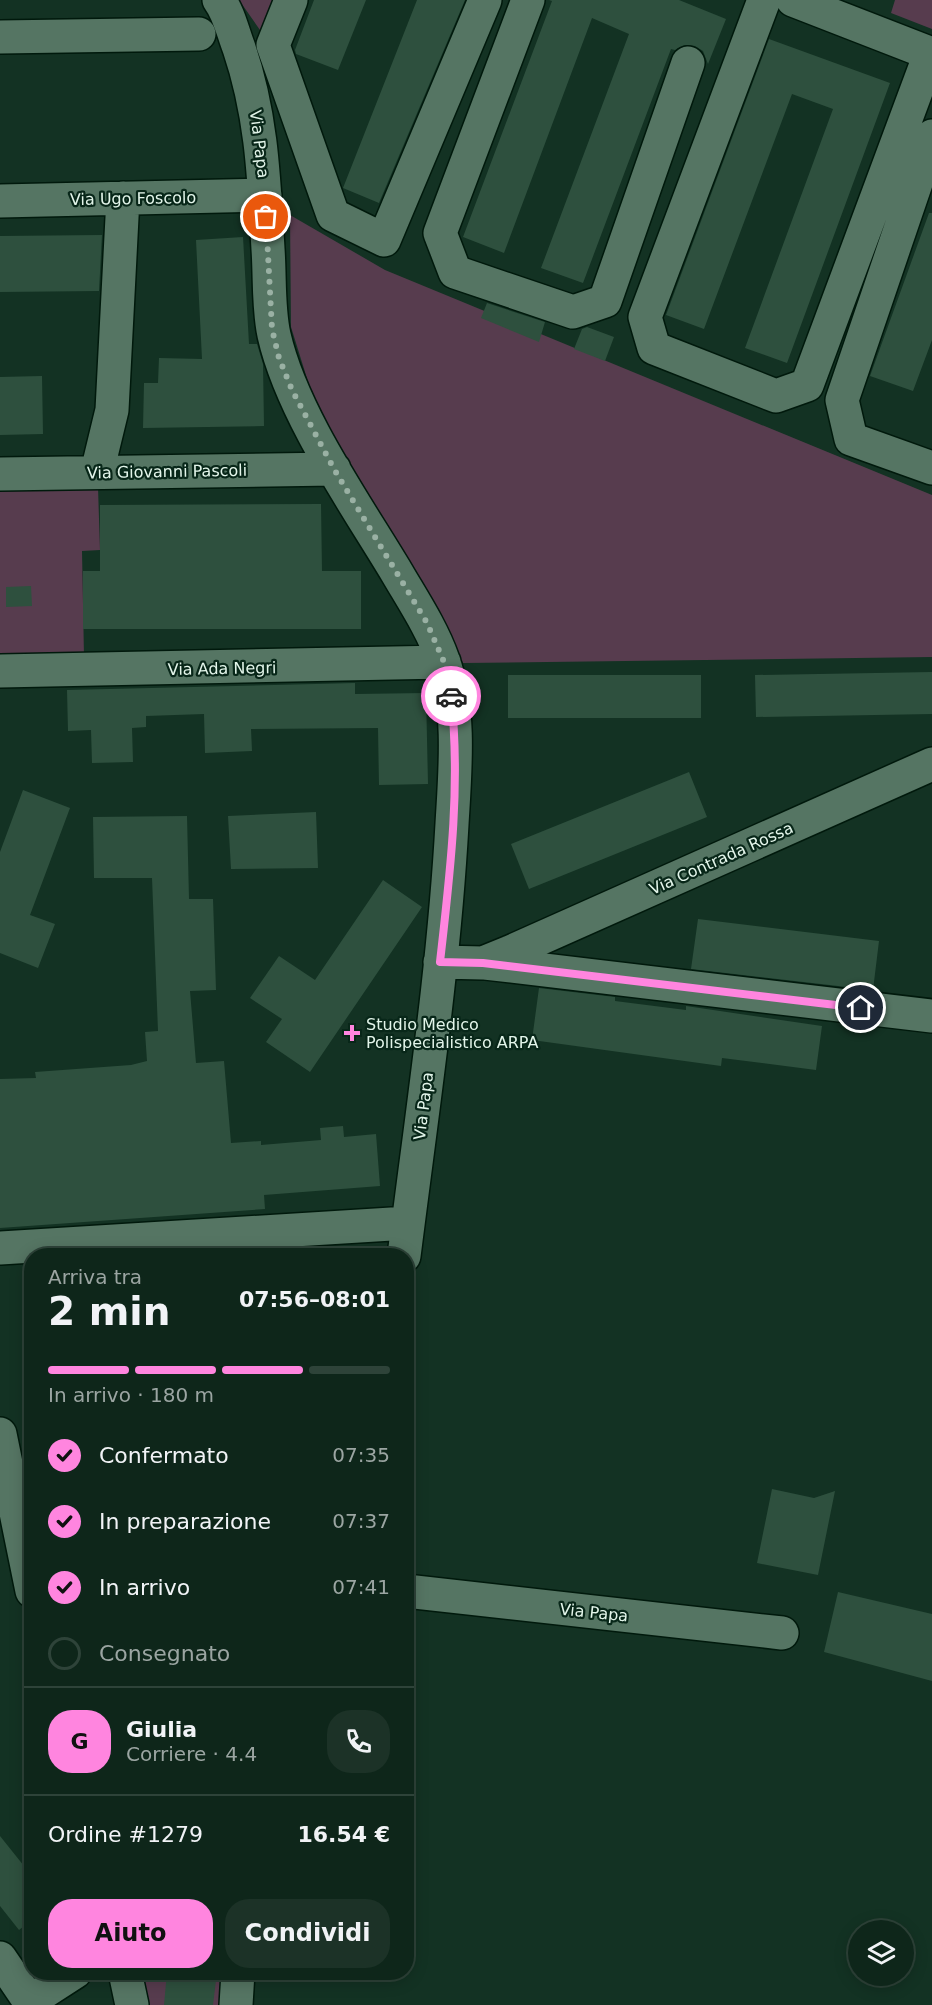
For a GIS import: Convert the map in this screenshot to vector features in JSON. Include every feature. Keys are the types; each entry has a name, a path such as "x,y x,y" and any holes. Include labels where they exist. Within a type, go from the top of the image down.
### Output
{"street":[{"name":"Via Papa","path":"219,0 249,78 262,148 272,329 279,358 292,390 334,469 427,623 444,662 453,719 454,785 449,880 405,1248"},
{"path":"291,0 273,45 333,216 384,240 485,0"},
{"path":"528,0 440,233 455,272 573,312 605,301 688,63"},
{"path":"764,0 645,317 654,348 776,396 807,385 931,54 793,0"},
{"path":"0,37 199,34"},
{"path":"932,136 842,400 850,439 932,468"},
{"name":"Via Ugo Foscolo","path":"0,201 265,195"},
{"path":"97,472 112,410 123,198"},
{"name":"Via Giovanni Pascoli","path":"0,474 334,469"},
{"name":"Via Ada Negri","path":"0,671 444,662"},
{"name":"Via Contrada Rossa","path":"496,957 932,764"},
{"name":"Via Contrada Rossa","path":"440,962 496,957 932,1016"},
{"path":"0,1248 408,1223"},
{"path":"0,1434 24,1552"},
{"name":"Via Papa","path":"414,1592 782,1633"},
{"path":"0,1958 31,2003 64,1980"},
{"path":"127,1980 132,2005"},
{"path":"236,2005 238,1980"}],"shaded area":[{"path":"239,0 283,0 267,40"},
{"path":"895,0 932,0 932,29 891,13"},
{"path":"290,215 385,270 932,495 932,657 463,663 432,605 319,417 291,327"},
{"path":"98,487 100,550 82,551 84,657 0,655 0,488"},
{"path":"140,1980 222,1980 220,2005 145,2005"}],"building":[{"path":"314,0 366,0 338,70 296,54 295,50"},
{"path":"417,0 465,0 379,203 343,188"},
{"path":"549,0 679,0 726,19 708,64 703,51 695,46 685,45 675,50 671,49 583,283 541,268 629,34 592,18 504,253 463,237 552,1"},
{"path":"769,39 890,83 787,363 745,348 833,109 792,94 704,329 666,315"},
{"path":"929,213 932,213 932,340 913,391 870,376"},
{"path":"102,235 99,291 0,292 0,236"},
{"path":"243,237 249,344 257,344 263,364 264,426 143,428 144,383 158,383 159,358 202,359 196,240"},
{"path":"487,303 545,322 539,342 481,318"},
{"path":"587,327 614,337 605,361 574,349 582,329"},
{"path":"42,376 43,434 0,435 0,377"},
{"path":"321,504 322,571 361,571 361,629 83,629 83,571 100,571 100,505"},
{"path":"31,586 32,606 6,607 6,587"},
{"path":"932,672 932,714 756,717 755,675"},
{"path":"508,675 701,675 701,718 508,718"},
{"path":"355,683 355,694 426,693 428,784 379,785 378,728 251,729 252,751 205,753 204,714 146,716 146,727 132,728 133,762 92,763 91,730 68,731 67,690"},
{"path":"689,772 707,817 529,889 511,844"},
{"path":"23,790 70,808 30,915 55,924 38,968 0,953 0,852"},
{"path":"316,812 318,868 231,869 228,816"},
{"path":"187,816 189,899 213,899 216,990 190,991 196,1063 224,1061 231,1143 261,1141 261,1145 321,1140 320,1128 343,1126 344,1137 376,1134 380,1186 264,1195 265,1209 0,1228 0,1079 36,1078 35,1072 131,1065 147,1061 145,1032 158,1031 152,878 94,878 93,817"},
{"path":"383,880 422,907 310,1072 266,1042 282,1019 250,998 279,956 315,980"},
{"path":"698,919 879,941 873,990 691,969"},
{"path":"539,988 615,997 615,1001 686,1010 686,1006 822,1026 816,1070 722,1058 721,1066 532,1040"},
{"path":"772,1489 814,1498 835,1491 818,1575 757,1563"},
{"path":"838,1592 932,1614 932,1681 824,1652"},
{"path":"0,1836 24,1866 24,1926 19,1930 0,1906"},
{"path":"166,1980 216,1980 213,2005 164,2005"}],"way so far":[{"path":"266,217 272,329 279,358 292,390 334,469 427,623 444,662 451,696"}],"place":[{"name":"Studio Medico Polispecialistico ARPA","path":"352,1033"}],"route":[{"path":"451,696 454,785 449,880 440,962 483,963 861,1008"}]}
